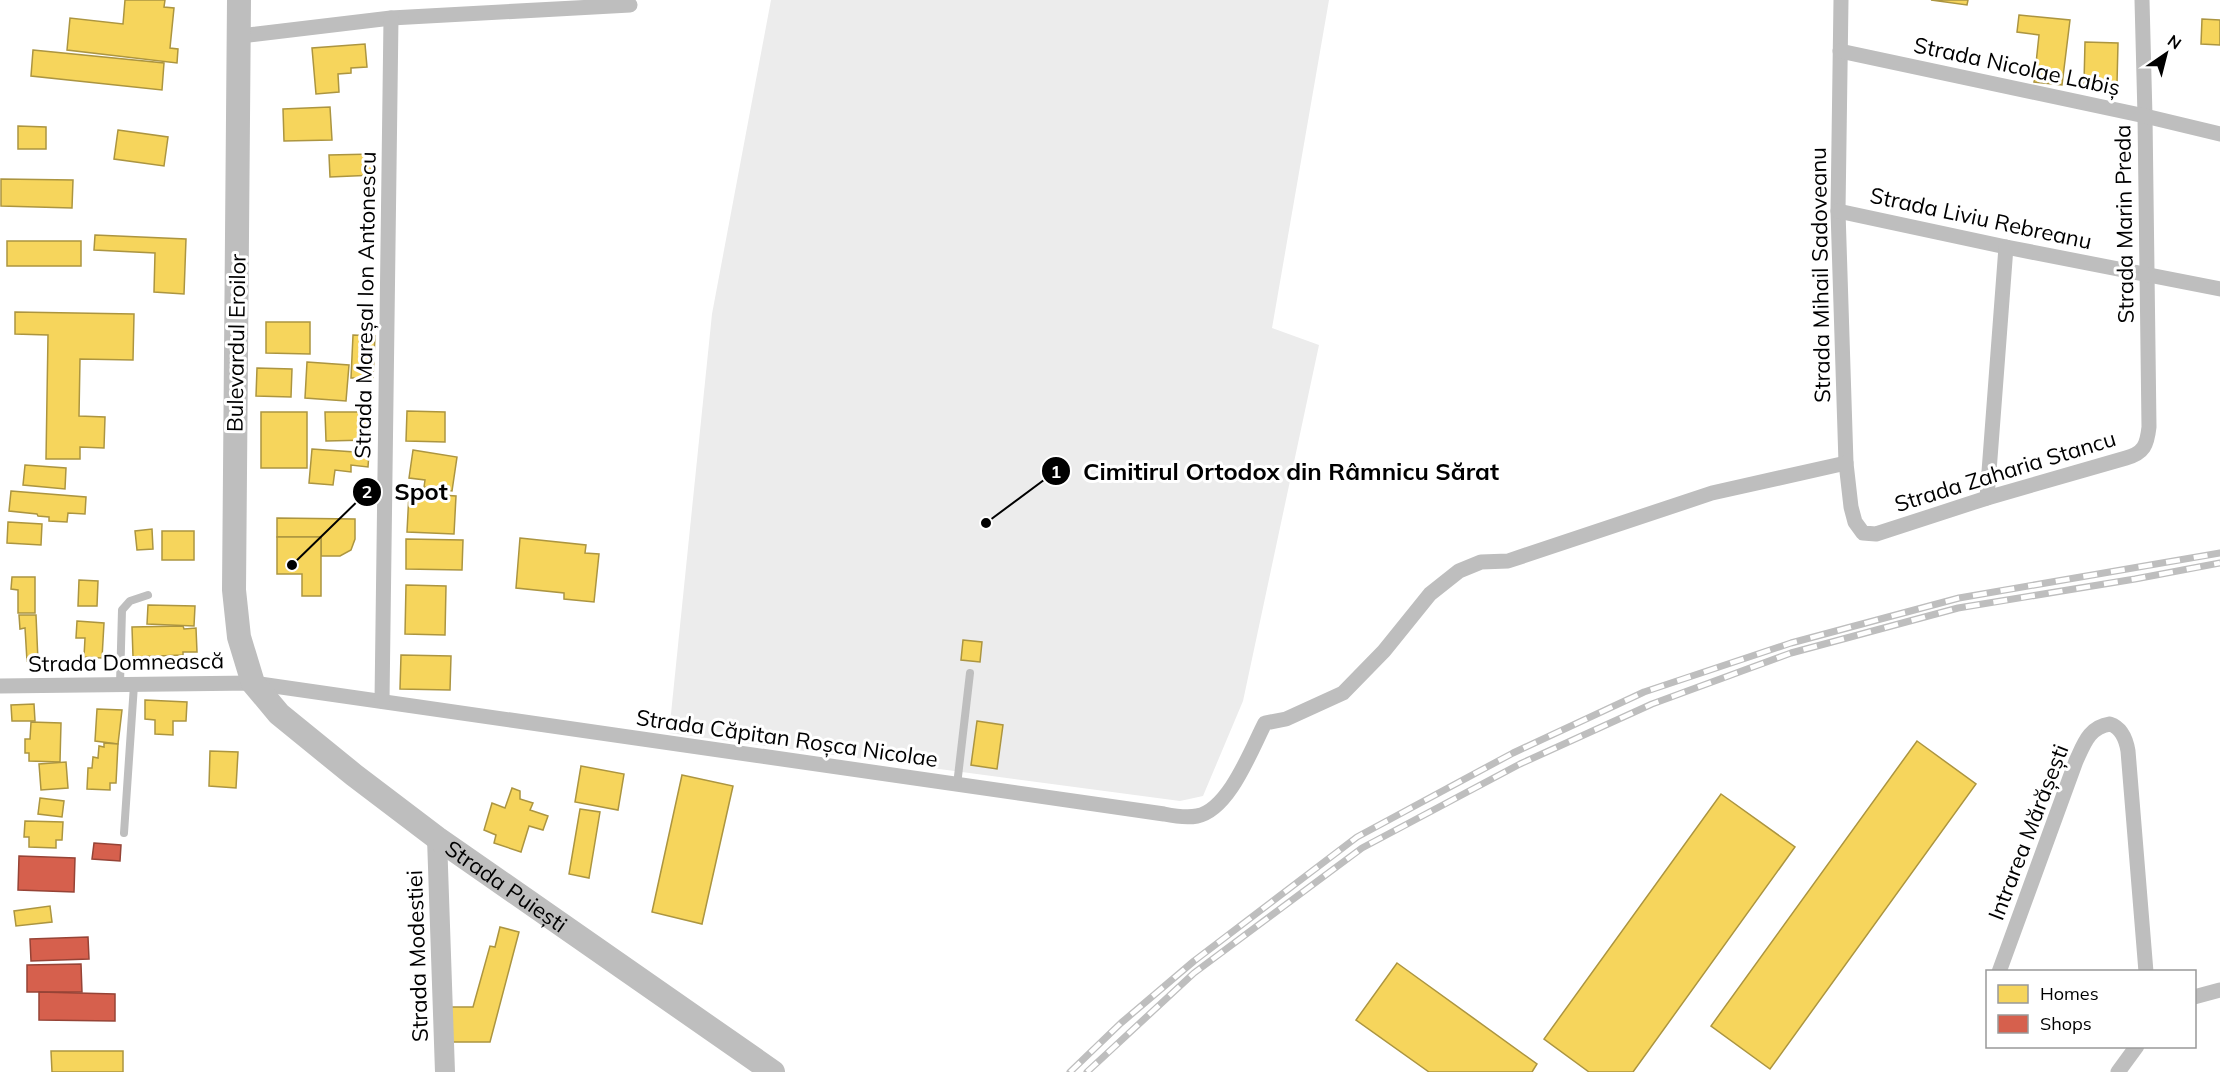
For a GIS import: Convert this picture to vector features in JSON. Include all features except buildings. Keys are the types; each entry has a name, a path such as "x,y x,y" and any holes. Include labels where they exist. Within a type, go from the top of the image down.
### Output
{"main road":[{"name":"Bulevardul Eroilor","path":"239,0 234,590 239,637 253,683"},
{"name":"Strada Puiești","path":"253,683 279,714 437,838 773,1072"}],"street":[{"name":"Strada Mihail Sadoveanu","path":"1841,0 1838,212 1846,464 1855,522 1863,533 1876,534"},
{"name":"Strada Marin Preda","path":"2142,0 2149,427 2145,447"},
{"path":"240,36 391,18 630,4"},
{"name":"Strada Mareșal Ion Antonescu","path":"382,701 391,18"},
{"name":"Strada Nicolae Labiș","path":"1840,51 2220,134"},
{"name":"Strada Liviu Rebreanu","path":"1838,212 2220,289"},
{"path":"1988,498 2006,247"},
{"name":"Strada Zaharia Stancu","path":"1876,534 1988,498 2126,458 2138,454 2145,447"},
{"name":"Strada Căpitan Roșca Nicolae","path":"253,683 957,785 1164,814 1198,816 1220,803 1233,785 1265,723 1286,719 1343,693 1384,651 1430,594 1459,571 1481,562 1508,561 1712,493 1846,464"},
{"name":"Strada Domnească","path":"0,686 253,683"},
{"name":"Intrarea Mărășești","path":"2001,970 2076,761 2092,732 2100,726 2110,724 2120,730 2126,739 2128,751 2146,970"},
{"name":"Strada Modestiei","path":"437,838 445,1072"},
{"path":"2196,996 2220,990"},
{"path":"2122,1070 2136,1048"}],"lane":[{"path":"124,833 127,685 122,610 130,601 148,595"},
{"path":"957,785 969,673"}],"shaded area":[{"path":"771,0 1329,0 1272,328 1319,345 1243,701 1203,796 1180,801 669,733 712,314"}],"railway":[{"path":"1070,1072 1121,1023 1194,961 1357,837 1513,753 1644,692 1791,643 1959,598 2220,553"},
{"path":"1087,1072 1194,973 1362,848 1520,764 1652,704 1791,653 1958,608 2220,563"}],"place":[{"name":"Cimitirul Ortodox din Râmnicu Sărat","path":"986,523"},
{"name":"Spot","path":"292,565"}]}
